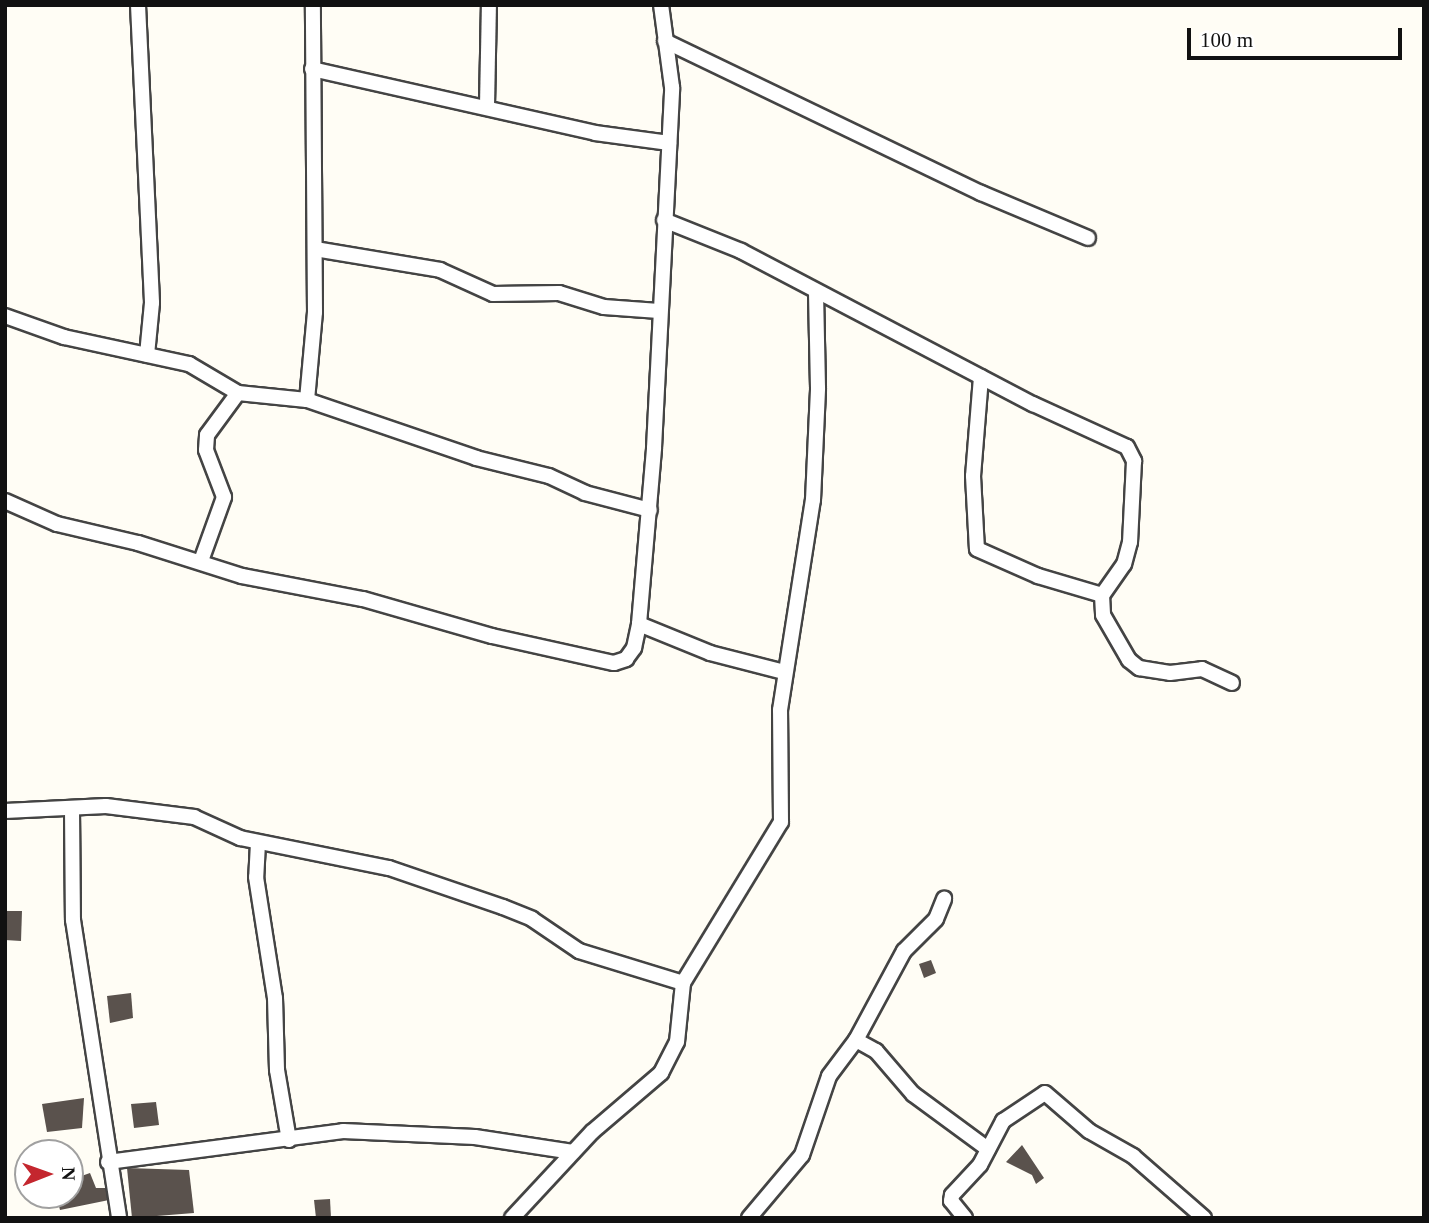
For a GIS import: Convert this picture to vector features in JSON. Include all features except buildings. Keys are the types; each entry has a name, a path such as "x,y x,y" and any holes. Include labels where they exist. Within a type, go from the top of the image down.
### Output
{"street":[{"path":"138,5 152,303 147,355"},
{"path":"307,400 315,249 313,5"},
{"path":"488,106 489,5"},
{"path":"5,501 57,524 201,561 242,576 363,599 492,636 614,663 626,659 634,648 639,624 650,510 671,87 661,5"},
{"path":"665,41 981,193 1088,238"},
{"path":"312,69 488,106 595,133 668,143"},
{"path":"664,220 741,251 816,291 854,307 981,377 1132,452 1128,554 1102,595 1103,615 1129,660 1139,668 1170,673 1202,669 1232,683"},
{"path":"315,249 440,270 493,294 559,293 604,307 659,311"},
{"path":"512,1218 573,1152 660,1073 677,1042 683,983 781,822 778,750 784,672 813,500 818,388 816,291"},
{"path":"5,316 64,337 189,364 238,393 307,400 476,458 550,476 585,493 650,510"},
{"path":"981,377 973,476 977,549 1038,576 1102,595"},
{"path":"201,561 223,497 206,450 207,435 238,393"},
{"path":"639,624 710,653 784,672"},
{"path":"72,810 73,920 98,1061 108,1162 118,1218"},
{"path":"5,811 152,810 194,817 258,843 388,868 532,919 579,951 683,983"},
{"path":"258,843 256,877 275,998 277,1070 289,1140"},
{"path":"749,1218 802,1155 829,1076 856,1040 904,951 936,919 944,899"},
{"path":"856,1040 876,1051 913,1094 988,1149"},
{"path":"965,1218 955,1209 952,1195 980,1165 1010,1114 1045,1093 1089,1131 1133,1156 1204,1218"},
{"path":"108,1162 343,1131 475,1137 573,1152"}]}
